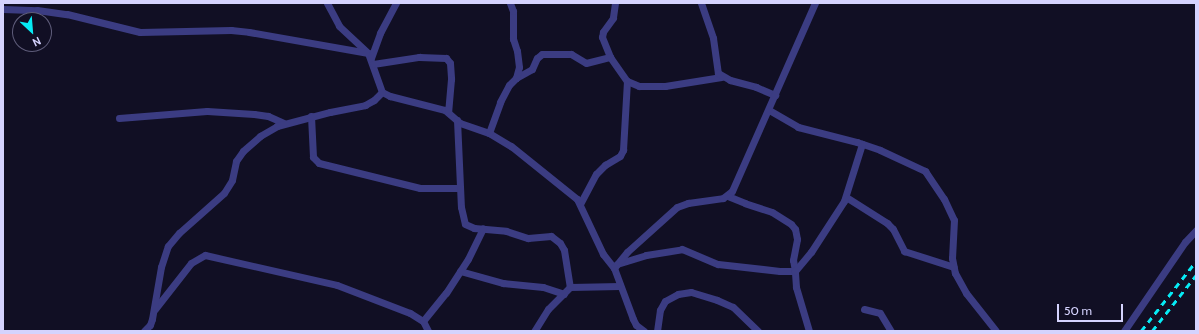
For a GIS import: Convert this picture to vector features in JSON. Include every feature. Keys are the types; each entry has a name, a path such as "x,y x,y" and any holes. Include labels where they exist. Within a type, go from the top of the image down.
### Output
{"street":[{"path":"327,3 339,26 371,58 382,92"},
{"path":"371,58 380,33 396,3"},
{"path":"510,3 513,12 513,39 520,60 516,78"},
{"path":"615,3 613,18 603,32 602,37 610,57 627,81 639,86 665,86 721,77 775,95"},
{"path":"701,3 713,38 717,69 721,77"},
{"path":"616,266 677,207 682,204 715,200 728,196 737,184 815,3"},
{"path":"3,9 62,13 140,32 245,31 371,58 446,58 450,63 451,79 448,112"},
{"path":"490,133 500,102 509,86 516,78 532,69 537,58 542,54 571,54 586,63 610,57"},
{"path":"580,204 596,174 605,165 620,156 623,150 627,81"},
{"path":"382,92 397,98 442,108 466,126 490,133 511,146 566,189 580,204 603,254 616,266 620,286 633,319 644,331"},
{"path":"144,331 150,325 161,267 168,246 179,233 224,192 232,180 236,161 243,151 264,133 284,123 364,105 374,100 382,92"},
{"path":"769,110 798,127 862,144 925,171 948,205 954,220 952,254 955,273 966,292 996,331"},
{"path":"119,118 207,111 268,116 284,123"},
{"path":"311,116 313,157 319,163 416,187 460,188"},
{"path":"456,120 460,188 464,221 468,227 513,233 523,237 551,236 560,243 566,258 570,287"},
{"path":"616,266 646,256 682,249 718,264 780,272 795,271 823,234 846,197 862,144"},
{"path":"728,196 772,212 791,224 797,234 793,260 796,287 809,331"},
{"path":"846,197 887,223 893,229 904,251 954,267"},
{"path":"423,321 460,271 475,248 484,228"},
{"path":"1124,331 1185,242 1196,230"},
{"path":"153,311 191,262 205,255 331,283 393,304 423,321 428,331"},
{"path":"460,271 503,283 544,288 564,294"},
{"path":"534,331 548,310 570,287 620,286"},
{"path":"657,331 660,310 665,301 678,294 691,292 717,300 733,307 758,331"},
{"path":"864,309 880,313 891,331"}],"railway":[{"path":"1141,331 1196,261"},
{"path":"1152,331 1196,275"}]}
